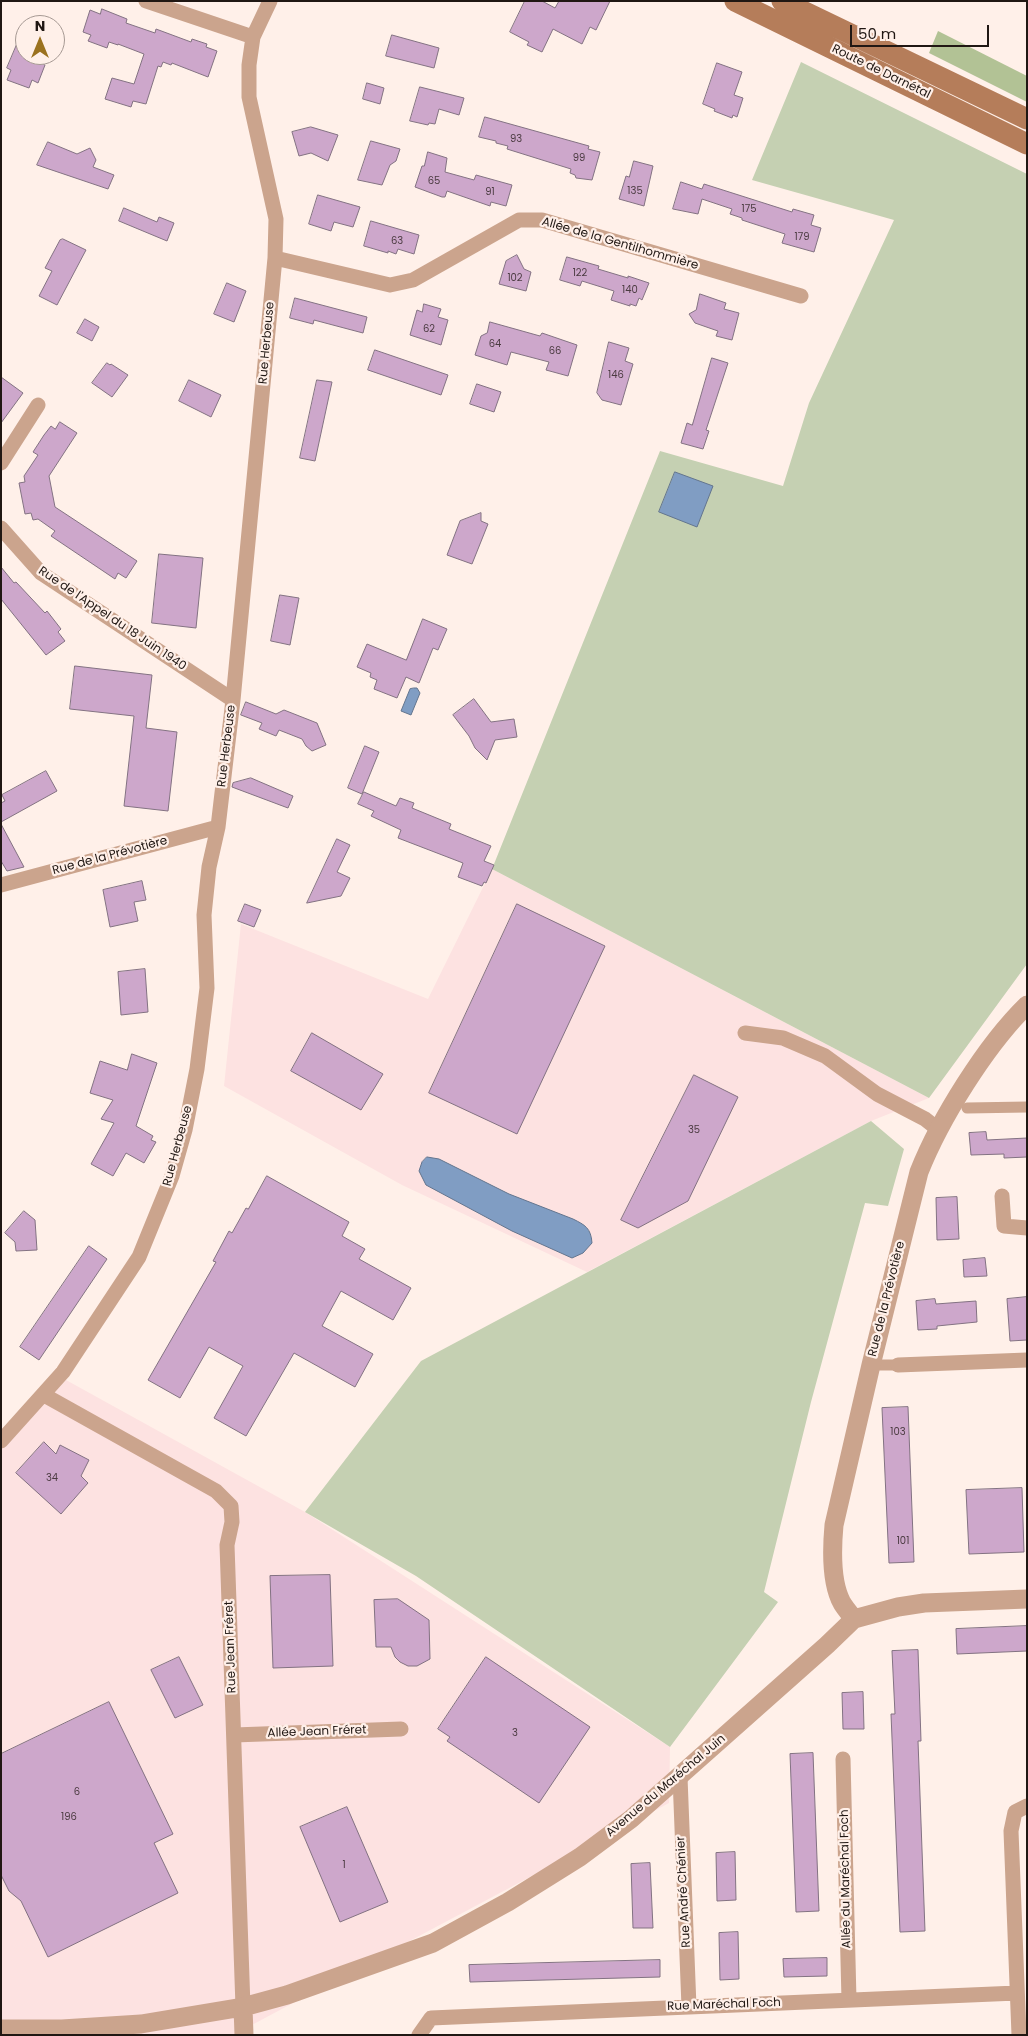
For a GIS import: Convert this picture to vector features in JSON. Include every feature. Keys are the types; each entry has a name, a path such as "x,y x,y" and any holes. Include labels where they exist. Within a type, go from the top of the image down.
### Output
{"main road":[{"name":"Route de Darnétal","path":"736,1 1027,144"},
{"name":"Route de Darnétal","path":"782,1 1027,119"}],"street":[{"path":"146,1 252,37"},
{"name":"Rue Herbeuse","path":"1,1441 63,1372 139,1257 172,1176 185,1130 197,1069 207,988 204,915 208,867 218,827 232,700 275,258 276,219 249,97 249,65 252,37 270,1"},
{"name":"Allée de la Gentilhommière","path":"275,258 390,285 413,280 519,220 542,220 801,296"},
{"path":"1,463 38,405"},
{"name":"Rue de l'Appel du 18 Juin 1940","path":"1,528 41,573 232,700"},
{"name":"Rue de la Prévotière","path":"1,885 218,827"},
{"name":"Rue de la Prévotière","path":"854,1619 842,1602 836,1582 832,1546 838,1505 919,1172 928,1150 974,1071 996,1040 1027,1005"},
{"path":"745,1033 783,1038 825,1056 877,1094 925,1120 939,1130"},
{"path":"967,1108 1027,1107"},
{"path":"1002,1196 1004,1226 1027,1228"},
{"path":"871,1366 1027,1360"},
{"name":"Rue Jean Fréret","path":"44,1395 216,1491 231,1506 232,1522 227,1544 243,2007"},
{"name":"Avenue du Maréchal Juin","path":"1,2029 62,2029 141,2024 243,2007 287,1995 433,1943 508,1902 580,1857 631,1819 854,1619 898,1607 924,1603 1027,1600"},
{"name":"Allée Jean Fréret","path":"234,1735 401,1730"},
{"name":"Allée du Maréchal Foch","path":"843,1759 849,2000"},
{"name":"Rue André Chénier","path":"680,1777 689,2007"},
{"path":"1019,2035 1012,1821 1015,1812 1027,1806"},
{"name":"Rue Maréchal Foch","path":"419,2035 431,2018 1017,1992"},
{"path":"243,2007 244,2035"}],"shaded area":[{"path":"492,869 929,1098 871,1121 587,1272 402,1185 224,1086 241,924 428,999"},
{"path":"66,1380 305,1512 670,1747 669,1803 233,2035 1,2035 1,1449"}],"green space":[{"path":"938,31 1027,76 1027,102 929,53"},
{"path":"801,62 1027,174 1027,964 929,1098 492,869 660,451 783,486 809,403 894,220 752,180"},
{"path":"871,1121 904,1149 888,1206 865,1203 811,1402 764,1592 778,1602 670,1747 416,1576 305,1512 421,1361"}],"water":[{"path":"675,472 713,486 697,527 659,512"},
{"path":"417,688 420,693 411,715 401,711 410,689"},
{"path":"427,1157 439,1159 509,1194 577,1221 589,1230 592,1243 583,1253 572,1258 512,1231 426,1185 419,1171 422,1162"}],"building":[{"path":"525,1 542,1 555,8 559,1 610,1 596,30 590,27 582,44 553,29 542,52 527,45 529,42 510,32"},
{"path":"102,9 127,19 126,23 155,33 156,29 191,42 192,39 207,44 206,47 217,51 208,77 172,63 171,65 163,62 161,67 158,66 146,104 133,101 131,107 105,99 112,78 134,84 144,54 118,44 109,42 107,48 88,41 91,35 83,32 90,10 100,14"},
{"path":"392,35 439,48 434,68 386,56"},
{"path":"15,49 15,65 45,65 38,83 32,80 29,88 7,80 11,70 7,68"},
{"path":"717,63 742,72 734,95 743,98 737,117 733,115 732,118 714,111 715,109 703,104"},
{"path":"367,83 384,88 380,104 363,99"},
{"path":"420,87 464,98 459,115 439,109 435,124 429,123 428,125 410,121"},
{"path":"485,117 589,146 588,149 600,152 592,180 576,178 575,175 570,173 571,169 507,149 508,146 479,137"},
{"path":"311,127 338,135 328,161 311,153 299,156 292,132"},
{"path":"371,141 400,149 396,161 390,165 382,185 358,180"},
{"path":"48,142 77,154 90,148 96,160 93,167 114,175 108,189 37,165"},
{"path":"428,152 447,158 445,172 474,180 476,175 512,185 506,206 491,202 490,206 447,191 445,197 442,197 415,187"},
{"path":"634,161 653,166 644,206 619,199 626,176 629,177"},
{"path":"681,182 702,189 704,184 792,212 793,209 814,215 811,225 821,228 814,252 782,243 785,234 742,220 742,218 730,214 732,209 702,199 698,214 673,209"},
{"path":"318,195 360,207 353,227 334,222 331,231 309,224"},
{"path":"124,208 157,222 159,217 174,223 167,241 119,221"},
{"path":"371,221 419,235 414,254 398,249 396,254 388,251 388,253 364,246"},
{"path":"63,239 86,250 57,305 39,296 52,271 45,268 60,240"},
{"path":"517,255 524,269 531,272 526,291 499,284 506,261"},
{"path":"567,257 599,266 598,269 649,283 642,300 639,298 636,306 630,304 630,306 611,300 614,291 582,281 580,286 560,280"},
{"path":"227,283 246,291 234,322 214,314"},
{"path":"700,294 726,303 724,309 739,313 732,340 716,336 718,331 695,323 689,314 696,310"},
{"path":"295,298 367,317 363,333 314,320 313,324 290,318"},
{"path":"424,304 441,309 438,317 448,320 441,345 410,335 417,310 422,312"},
{"path":"85,319 99,327 92,341 77,333"},
{"path":"490,322 540,336 542,333 577,345 568,376 546,370 549,362 511,352 507,365 475,355 481,336 487,333"},
{"path":"609,342 629,348 625,361 633,364 621,405 602,400 597,393"},
{"path":"375,350 448,375 441,395 368,370"},
{"path":"712,358 728,363 706,430 709,431 703,449 681,443 687,423 692,425"},
{"path":"107,363 128,375 112,397 92,383"},
{"path":"1,377 23,393 1,423"},
{"path":"189,380 221,395 211,417 179,401"},
{"path":"317,380 332,382 315,461 300,458"},
{"path":"477,384 501,392 494,412 470,404"},
{"path":"60,422 77,433 49,476 55,507 137,561 126,578 118,573 115,579 51,536 55,531 38,519 33,520 31,513 25,514 19,483 25,482 24,476 38,455 33,452 44,435 51,426 55,429"},
{"path":"481,513 481,521 488,524 472,564 447,555 460,521"},
{"path":"159,554 203,558 196,628 152,623"},
{"path":"1,567 14,583 16,582 45,613 47,611 61,629 58,632 65,641 46,655 1,599"},
{"path":"280,595 299,598 290,645 271,641"},
{"path":"423,619 447,629 438,650 433,648 419,683 406,677 397,698 374,689 377,680 370,677 371,673 357,667 367,644 406,660"},
{"path":"75,666 152,675 146,728 177,732 168,811 124,806 134,716 70,709"},
{"path":"474,699 491,722 514,719 517,737 495,740 487,760 475,748 469,736 453,715"},
{"path":"246,702 276,714 284,710 317,723 326,745 312,751 302,739 279,730 276,736 259,729 262,723 241,715"},
{"path":"365,746 379,752 362,794 348,788"},
{"path":"46,771 57,791 1,822 1,803 5,801 2,795"},
{"path":"251,778 293,796 288,808 232,787 233,783"},
{"path":"364,792 396,806 400,798 414,803 412,808 451,824 449,829 491,846 484,861 494,865 486,883 484,882 482,886 458,877 463,863 398,838 401,830 371,816 374,811 358,804"},
{"path":"1,824 24,867 7,871 1,861"},
{"path":"337,839 350,845 337,872 350,878 341,896 307,903"},
{"path":"142,881 146,900 134,902 138,921 110,927 103,890"},
{"path":"245,904 261,910 254,927 238,921"},
{"path":"517,904 605,946 517,1134 429,1093"},
{"path":"145,969 148,1012 121,1015 118,972"},
{"path":"312,1033 383,1074 361,1110 291,1071"},
{"path":"132,1054 157,1063 136,1126 153,1136 151,1140 156,1142 144,1163 126,1153 113,1176 91,1164 114,1123 101,1119 113,1100 90,1093 100,1061 127,1070"},
{"path":"694,1075 738,1097 688,1201 638,1228 621,1220"},
{"path":"986,1132 987,1140 1027,1138 1027,1157 1004,1158 1004,1154 971,1155 969,1133"},
{"path":"267,1176 349,1222 342,1236 365,1249 359,1259 411,1288 393,1320 341,1291 322,1326 373,1354 355,1387 294,1353 246,1436 214,1418 243,1366 209,1347 180,1398 148,1380 216,1262 213,1261 229,1231 232,1233"},
{"path":"957,1197 959,1239 937,1240 936,1198"},
{"path":"24,1211 35,1220 37,1250 16,1251 15,1242 5,1233"},
{"path":"89,1246 107,1259 39,1360 20,1347"},
{"path":"985,1258 987,1276 964,1277 963,1260"},
{"path":"1027,1297 1027,1340 1010,1341 1007,1299"},
{"path":"935,1299 936,1304 976,1301 977,1322 937,1326 937,1329 918,1330 916,1301"},
{"path":"908,1407 914,1562 889,1563 882,1408"},
{"path":"44,1442 56,1454 60,1445 89,1460 81,1476 88,1483 61,1514 16,1473"},
{"path":"1022,1488 1024,1552 969,1554 966,1490"},
{"path":"330,1575 333,1666 273,1668 270,1576"},
{"path":"398,1599 429,1620 430,1659 417,1666 408,1666 400,1662 395,1657 391,1647 376,1647 374,1600"},
{"path":"1027,1626 1027,1651 957,1654 956,1629"},
{"path":"918,1650 921,1741 918,1741 925,1931 900,1932 891,1714 895,1714 892,1651"},
{"path":"179,1657 203,1705 175,1718 151,1670"},
{"path":"486,1657 590,1727 539,1803 447,1741 450,1737 438,1729"},
{"path":"863,1692 864,1729 843,1729 842,1693"},
{"path":"109,1702 173,1834 154,1843 178,1893 48,1957 21,1901 9,1891 1,1875 1,1754"},
{"path":"813,1753 819,1911 796,1912 790,1754"},
{"path":"347,1807 388,1902 340,1922 300,1827"},
{"path":"735,1852 736,1900 717,1901 716,1853"},
{"path":"650,1863 653,1928 633,1928 631,1864"},
{"path":"738,1932 739,1979 720,1980 719,1933"},
{"path":"827,1958 827,1976 784,1977 783,1959"},
{"path":"660,1960 660,1977 470,1982 469,1965"}]}
